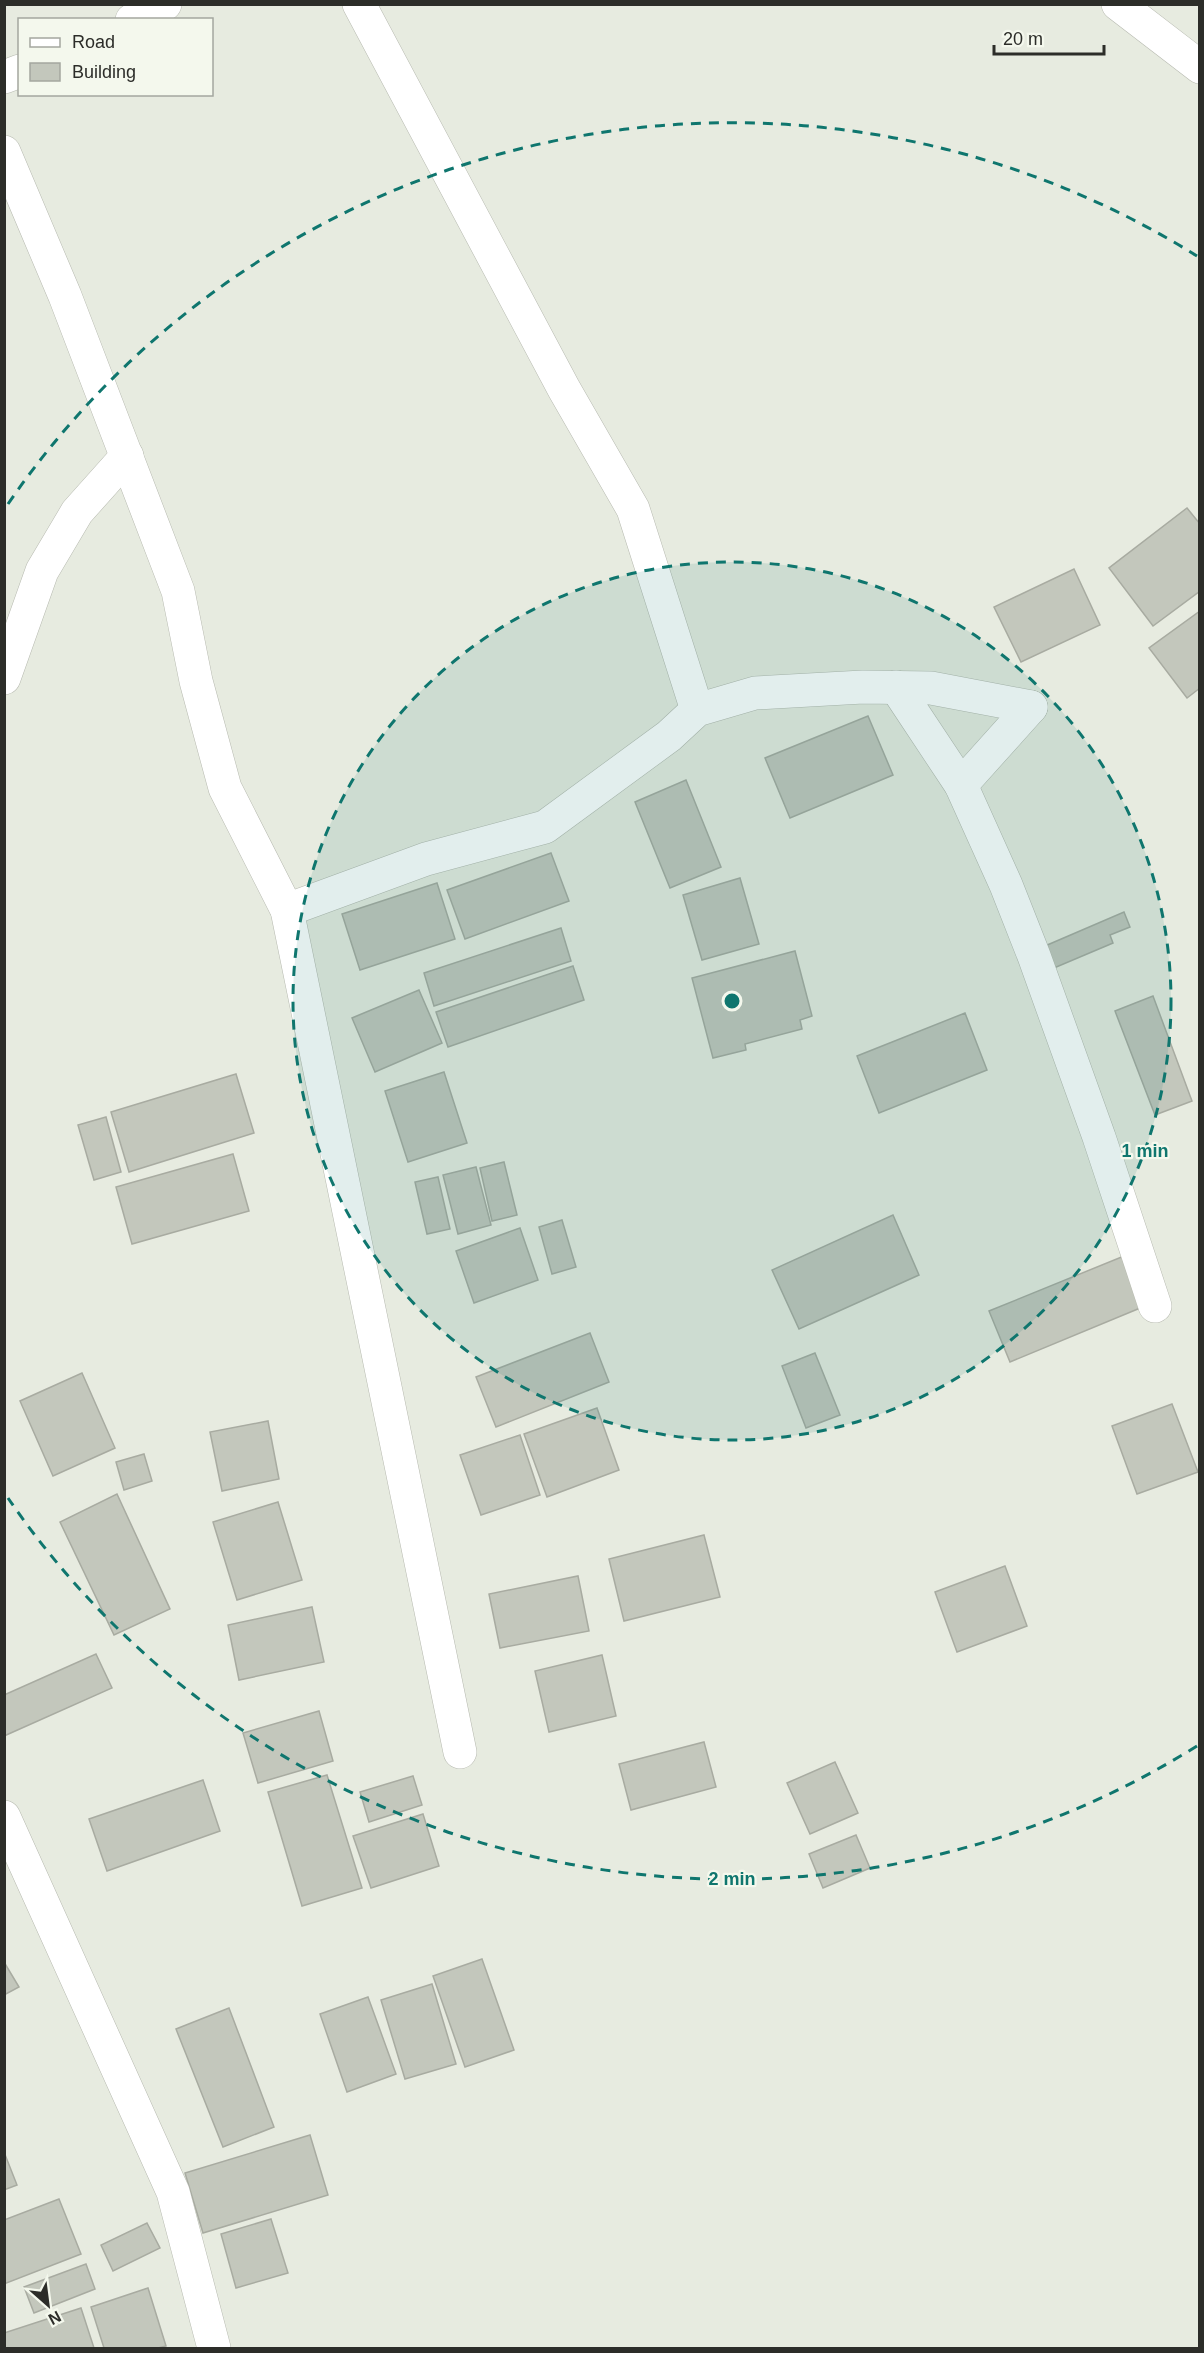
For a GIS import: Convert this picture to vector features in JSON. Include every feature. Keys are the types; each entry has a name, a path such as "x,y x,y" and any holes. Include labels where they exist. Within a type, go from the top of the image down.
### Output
{"street":[{"path":"136,18 165,4"},
{"path":"358,4 564,389 633,509 697,710"},
{"path":"1118,4 1200,68"},
{"path":"4,78 18,72"},
{"path":"4,152 65,296 178,591 196,681 225,788 287,910 460,1752"},
{"path":"4,678 42,571 77,512 127,456"},
{"path":"896,687 961,785 1006,885 1099,1137 1155,1306"},
{"path":"287,910 426,859 545,828 669,736 697,710 755,693 896,687 931,688 1031,707 961,785"},
{"path":"4,1817 173,2193 214,2349"}],"building":[{"path":"1187,508 1200,524 1200,591 1153,626 1109,568"},
{"path":"1074,569 1100,625 1021,662 994,607"},
{"path":"1200,611 1200,688 1187,698 1149,648"},
{"path":"868,716 893,775 790,818 765,758"},
{"path":"686,780 721,867 670,888 635,802"},
{"path":"551,853 569,901 465,939 447,890"},
{"path":"740,878 759,944 702,960 683,895"},
{"path":"437,883 455,939 360,970 342,914"},
{"path":"1124,912 1130,927 1110,935 1113,943 1054,968 1045,946"},
{"path":"561,928 571,961 434,1006 424,973"},
{"path":"795,951 812,1016 800,1020 802,1029 745,1044 746,1050 713,1058 692,978"},
{"path":"573,966 584,1000 448,1047 436,1012"},
{"path":"419,990 442,1043 375,1072 352,1018"},
{"path":"1153,996 1192,1101 1155,1115 1115,1011"},
{"path":"965,1013 987,1070 879,1113 857,1056"},
{"path":"444,1072 467,1143 408,1162 385,1091"},
{"path":"236,1074 254,1133 129,1172 111,1112"},
{"path":"106,1117 121,1172 94,1180 78,1125"},
{"path":"233,1154 249,1211 132,1244 116,1187"},
{"path":"504,1162 517,1215 492,1221 480,1168"},
{"path":"476,1167 491,1225 458,1234 443,1175"},
{"path":"438,1177 450,1229 427,1234 415,1182"},
{"path":"893,1215 919,1275 799,1329 772,1270"},
{"path":"562,1220 576,1267 552,1274 539,1227"},
{"path":"520,1228 538,1280 474,1303 456,1251"},
{"path":"1124,1256 1145,1306 1010,1362 989,1311"},
{"path":"590,1333 609,1382 496,1427 476,1377"},
{"path":"815,1353 840,1415 806,1428 782,1366"},
{"path":"82,1373 115,1448 53,1476 20,1401"},
{"path":"1172,1404 1198,1472 1137,1494 1112,1426"},
{"path":"597,1408 619,1470 547,1497 524,1434"},
{"path":"268,1421 279,1479 222,1491 210,1432"},
{"path":"520,1435 540,1495 481,1515 460,1455"},
{"path":"144,1454 152,1481 124,1490 116,1462"},
{"path":"117,1494 170,1609 114,1635 60,1522"},
{"path":"278,1502 302,1580 237,1600 213,1522"},
{"path":"704,1535 720,1597 624,1621 609,1559"},
{"path":"1005,1566 1027,1626 957,1652 935,1592"},
{"path":"578,1576 589,1631 500,1648 489,1594"},
{"path":"312,1607 324,1662 239,1680 228,1625"},
{"path":"96,1654 112,1688 4,1736 4,1695"},
{"path":"602,1655 616,1716 549,1732 535,1671"},
{"path":"319,1711 333,1761 258,1783 243,1733"},
{"path":"704,1742 716,1787 631,1810 619,1764"},
{"path":"835,1762 858,1813 810,1834 787,1783"},
{"path":"327,1775 362,1888 302,1906 268,1792"},
{"path":"413,1776 422,1805 369,1822 360,1792"},
{"path":"203,1780 220,1831 107,1871 89,1819"},
{"path":"423,1814 439,1866 371,1888 353,1836"},
{"path":"856,1835 870,1868 823,1888 809,1854"},
{"path":"482,1959 514,2050 465,2067 433,1976"},
{"path":"4,1962 19,1987 4,1995"},
{"path":"432,1984 456,2064 405,2079 381,2000"},
{"path":"368,1997 396,2074 347,2092 320,2014"},
{"path":"229,2008 274,2127 223,2147 176,2029"},
{"path":"310,2135 328,2195 203,2233 185,2173"},
{"path":"4,2152 17,2185 4,2190"},
{"path":"59,2199 81,2254 4,2284 4,2220"},
{"path":"271,2219 288,2273 236,2288 221,2234"},
{"path":"147,2223 160,2248 113,2271 101,2245"},
{"path":"86,2264 95,2289 34,2313 24,2287"},
{"path":"148,2288 166,2346 104,2348 91,2307"},
{"path":"81,2308 94,2348 4,2348 4,2333"}]}
